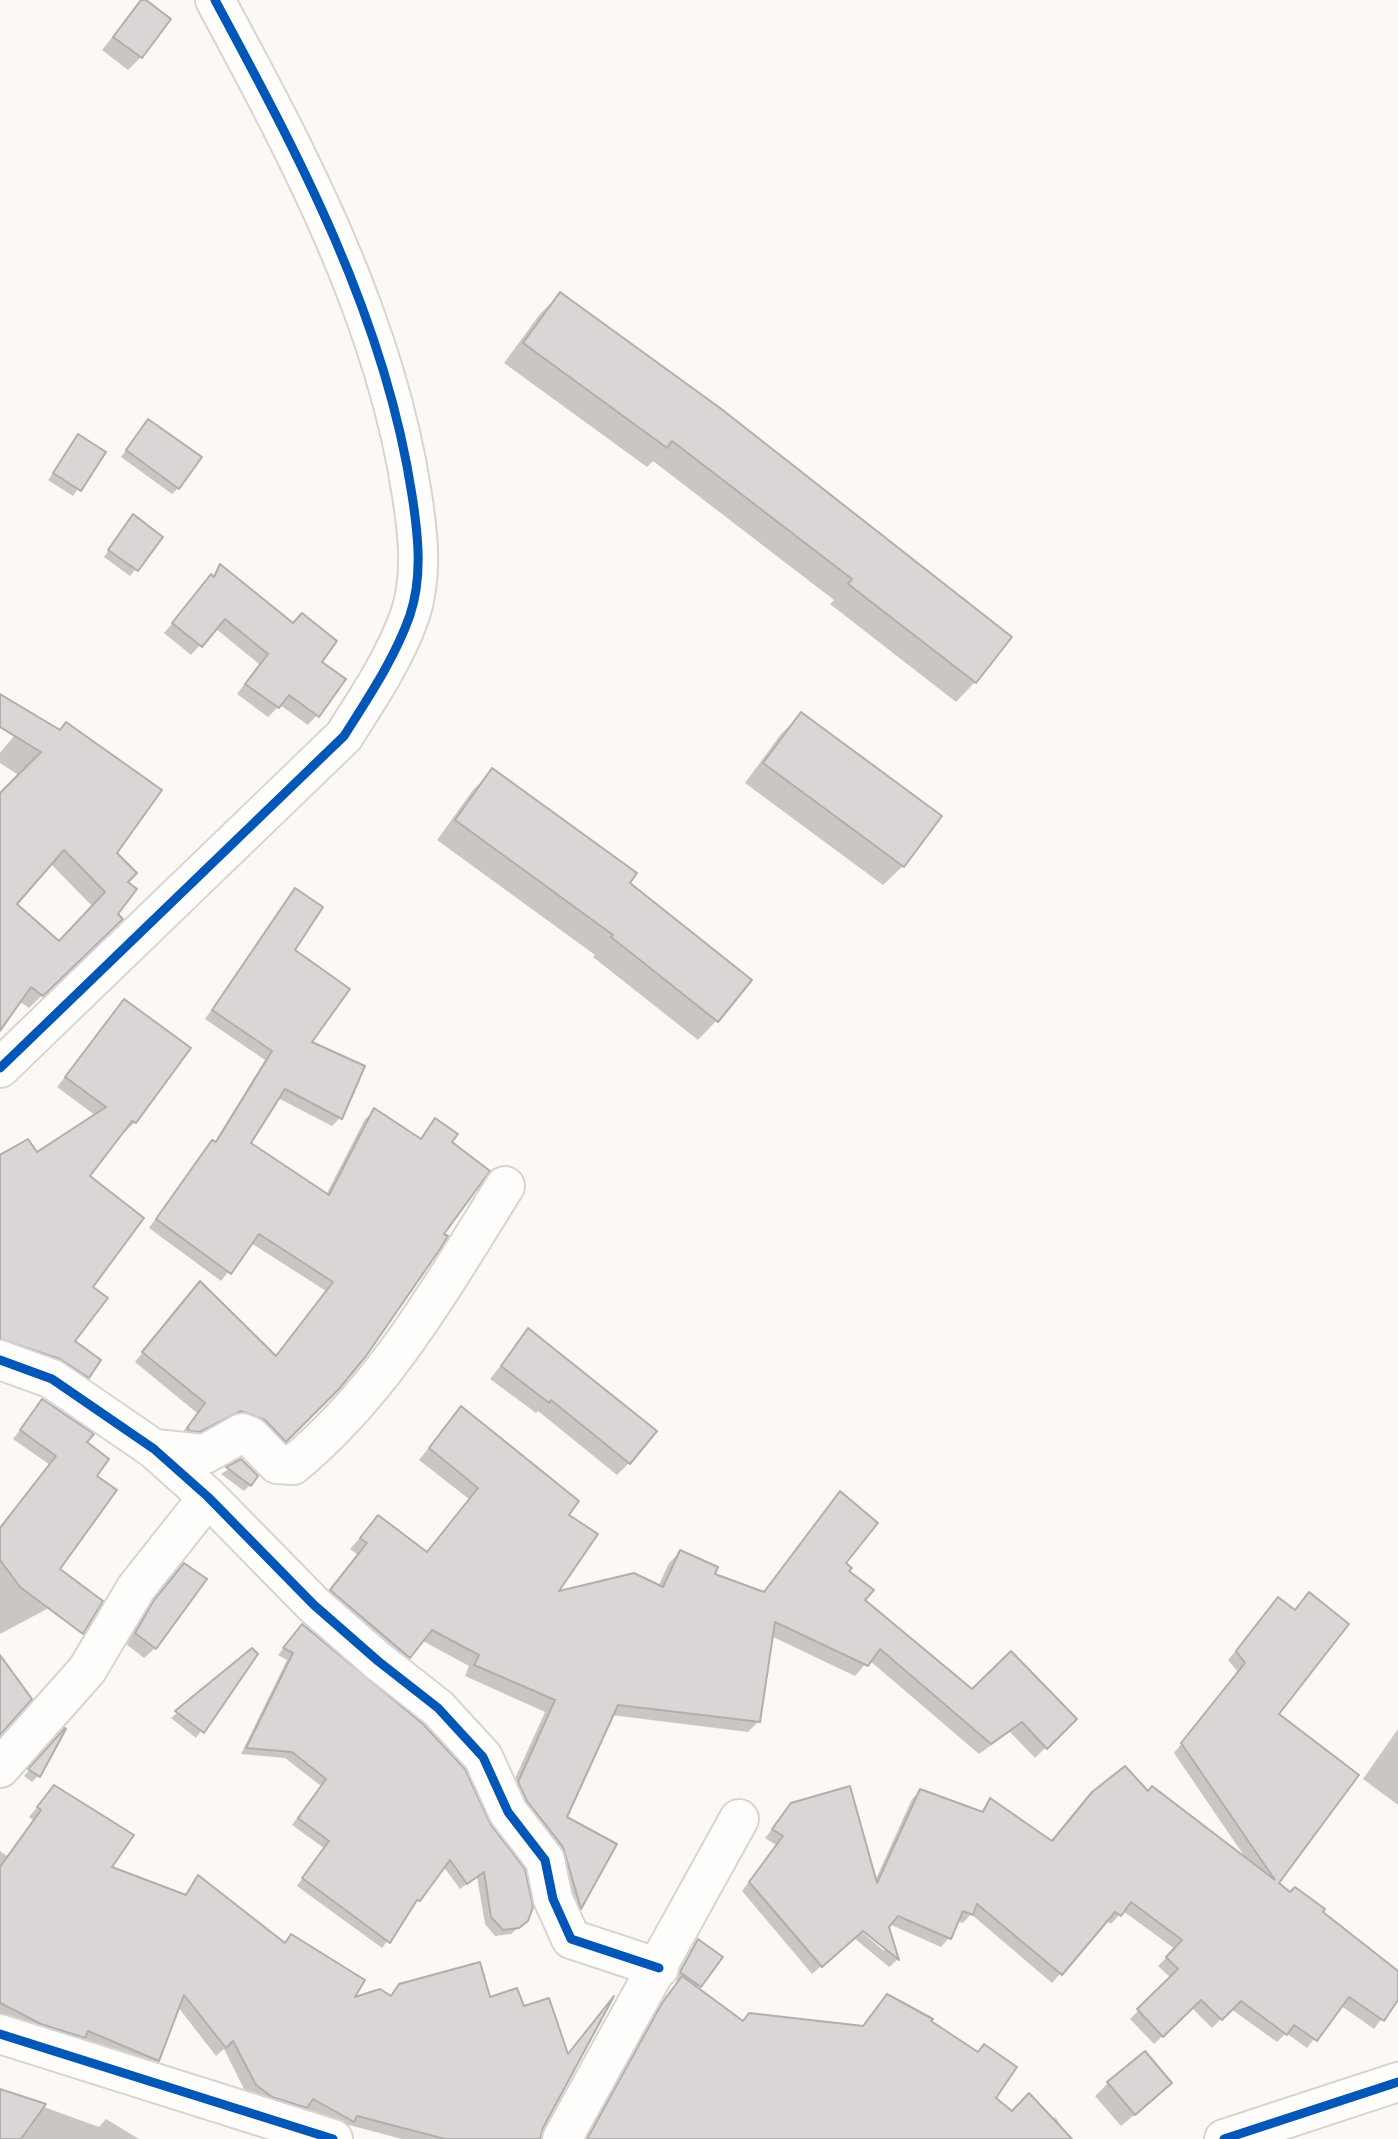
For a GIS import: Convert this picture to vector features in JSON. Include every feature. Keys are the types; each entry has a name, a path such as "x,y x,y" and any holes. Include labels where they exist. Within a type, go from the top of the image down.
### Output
{"street":[{"path":"0,1068 344,736 380,678 410,614 420,551 405,448 352,274 281,122 215,0"},
{"path":"154,1450 205,1454 242,1433 250,1436 277,1464 293,1465 329,1435 418,1325 505,1186"},
{"path":"0,1360 52,1379 154,1450 208,1497 314,1605 439,1708 483,1757 508,1812 545,1860 552,1899 571,1939 659,1968"},
{"path":"0,1768 87,1670 136,1588 208,1497"},
{"path":"562,2139 659,1968 739,1819"},
{"path":"0,2034 333,2139"},
{"path":"1224,2139 1398,2082"}],"building":[{"path":"141,0 146,0 171,19 142,58 113,37"},
{"path":"560,292 720,408 1012,637 976,683 848,584 852,579 672,441 667,448 523,343"},
{"path":"148,419 202,457 179,489 126,450"},
{"path":"78,434 106,452 81,491 53,473"},
{"path":"133,514 163,537 138,571 108,550"},
{"path":"220,564 293,623 302,613 337,641 322,662 346,679 319,717 289,695 279,708 245,684 268,654 225,619 202,647 172,623 211,574 214,577"},
{"path":"0,694 60,730 66,722 162,790 117,853 137,873 128,882 137,889 118,914 123,919 43,996 31,987 0,1031 0,793 41,752 0,727","holes":["64,850 105,892 59,941 17,904"]},
{"path":"801,712 942,816 904,867 763,763"},
{"path":"492,768 637,873 630,883 752,980 718,1022 611,937 613,935 455,820"},
{"path":"295,888 323,907 295,950 350,989 312,1042 365,1066 342,1119 285,1089 251,1143 329,1195 374,1108 421,1139 435,1118 458,1134 452,1142 490,1171 444,1234 448,1236 440,1249 366,1356 339,1389 286,1442 265,1420 241,1411 200,1432 190,1431 187,1428 205,1403 142,1352 200,1281 276,1356 333,1282 259,1234 231,1274 156,1219 212,1140 216,1142 272,1051 212,1010"},
{"path":"124,999 191,1048 136,1123 132,1121 90,1176 144,1218 93,1287 108,1298 75,1341 101,1360 89,1378 60,1359 0,1339 0,1155 28,1139 37,1152 106,1107 65,1077"},
{"path":"528,1328 657,1431 630,1464 551,1400 549,1403 501,1366"},
{"path":"42,1399 94,1434 87,1442 109,1459 97,1476 117,1490 60,1569 103,1601 83,1634 20,1587 0,1560 0,1528 56,1456 20,1430"},
{"path":"461,1406 579,1501 569,1515 598,1534 559,1591 634,1573 663,1587 680,1550 718,1567 715,1574 764,1592 840,1491 878,1523 846,1563 852,1568 849,1571 874,1590 865,1600 972,1689 1011,1651 1077,1719 1047,1749 1022,1722 991,1744 880,1649 868,1666 775,1622 760,1722 618,1705 567,1817 617,1844 581,1909 563,1847 527,1801 518,1782 555,1700 474,1665 479,1655 432,1630 410,1658 330,1590 367,1543 360,1538 378,1515 427,1552 478,1488 429,1448"},
{"path":"241,1459 258,1476 251,1486 226,1467"},
{"path":"184,1563 207,1579 156,1649 135,1633 154,1600"},
{"path":"1309,1592 1349,1624 1279,1714 1359,1775 1279,1883 1290,1892 1295,1887 1325,1909 1323,1912 1398,1971 1398,2000 1384,2021 1349,1997 1317,2041 1294,2025 1287,2035 1241,2001 1222,2020 1201,2000 1163,2037 1137,2009 1178,1969 1166,1957 1182,1940 1131,1902 1121,1916 1115,1912 1062,1975 977,1904 973,1915 963,1911 951,1939 898,1916 889,1927 899,1960 863,1931 822,1967 749,1882 783,1836 772,1829 791,1803 850,1786 877,1883 920,1789 983,1812 990,1798 1052,1841 1092,1792 1125,1766 1148,1791 1152,1786 1275,1880 1181,1743 1245,1663 1236,1651 1278,1597 1295,1610"},
{"path":"302,1624 423,1724 465,1769 491,1825 525,1869 533,1907 528,1921 519,1928 503,1930 491,1917 484,1872 467,1884 450,1860 420,1901 417,1900 390,1943 302,1878 329,1841 298,1818 326,1779 292,1752 246,1748 293,1653 283,1648"},
{"path":"252,1648 258,1654 204,1733 175,1711"},
{"path":"0,1655 32,1699 0,1735"},
{"path":"65,1728 40,1777 28,1769"},
{"path":"54,1785 134,1835 112,1867 186,1895 198,1875 285,1943 291,1934 365,1980 355,1997 380,1989 391,1996 399,1984 480,1962 490,1997 517,1988 524,2006 549,1998 568,2054 614,1996 543,2128 540,2139 445,2139 357,2116 354,2122 313,2099 307,2108 272,2097 256,2085 233,2041 226,2048 184,1995 159,2061 88,2031 85,2038 41,2024 0,2003 0,1867 41,1810 37,1807"},
{"path":"698,1939 723,1957 701,1987 680,1972"},
{"path":"682,1976 743,2021 749,2013 863,2026 887,1994 933,2019 931,2021 978,2052 984,2044 1017,2067 996,2098 1012,2111 1029,2093 1072,2139 587,2139 662,2003"},
{"path":"1145,2051 1172,2083 1135,2115 1107,2082"},
{"path":"0,2089 46,2104 21,2139 0,2139"}],"cycle path":[{"path":"0,1068 344,736 389,662 404,631 414,600 418,555 412,495 382,364 335,239 277,118 215,0"},
{"path":"0,1360 52,1379 154,1449 208,1497 314,1605 378,1661 438,1708 483,1757 508,1812 545,1860 553,1899 571,1939 659,1968"},
{"path":"0,2034 333,2139"},
{"path":"1224,2139 1398,2082"}]}
